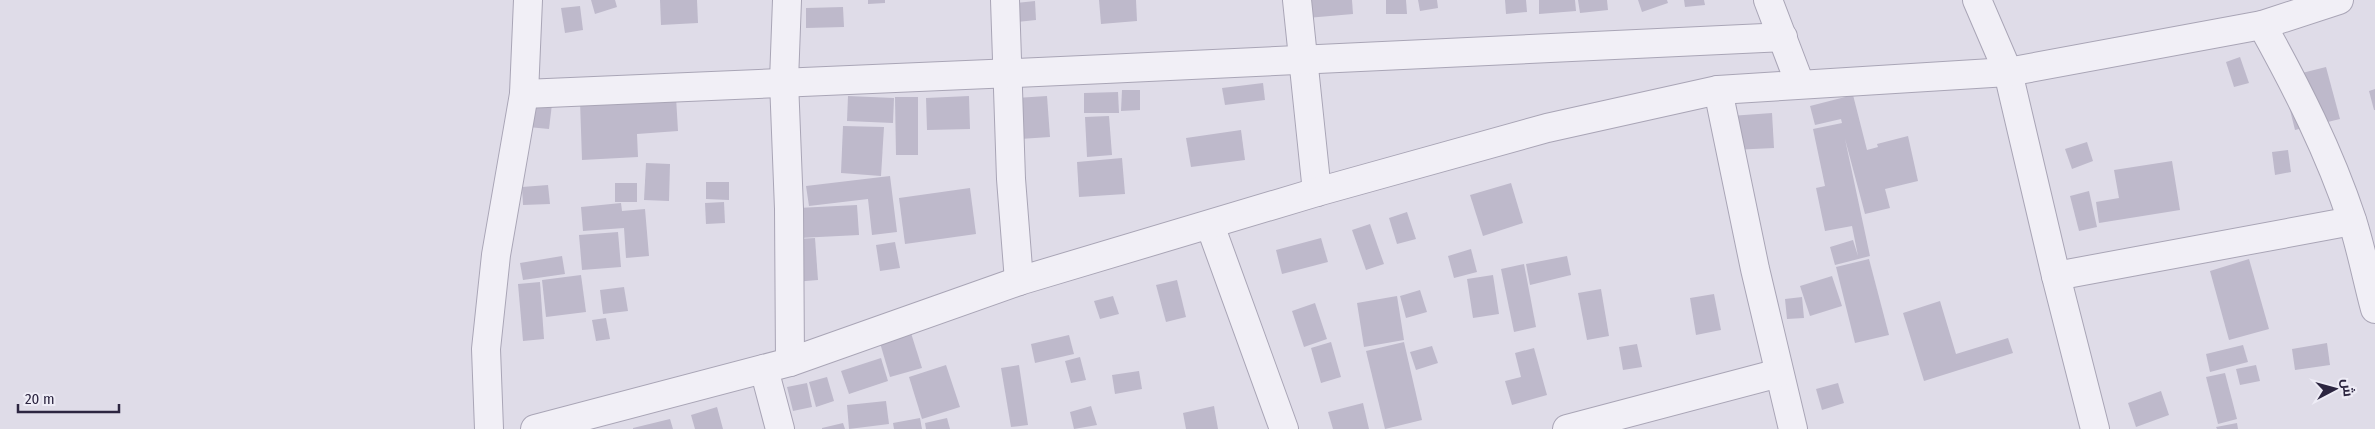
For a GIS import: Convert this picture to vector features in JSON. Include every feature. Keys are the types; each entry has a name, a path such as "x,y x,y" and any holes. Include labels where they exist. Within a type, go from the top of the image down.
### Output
{"street":[{"path":"488,429 486,349 496,255 524,94 528,0"},
{"path":"787,0 784,81 789,209 790,362"},
{"path":"1005,0 1007,73 1019,281"},
{"path":"1297,0 1317,192"},
{"path":"1768,0 1800,84"},
{"path":"1978,0 2008,72 2056,276 2095,429"},
{"path":"535,429 790,362 1019,281 1317,192 1547,128 1718,90 2008,72 2262,25 2338,0"},
{"path":"2262,25 2296,87 2334,172 2352,221 2375,308"},
{"path":"524,94 1303,59 1522,52 1783,37"},
{"path":"1718,90 1792,429"},
{"path":"2056,276 2352,221"},
{"path":"1210,224 1284,429"},
{"path":"764,369 780,429"},
{"path":"1578,427 1779,373"}],"building":[{"path":"591,0 615,0 617,7 595,14"},
{"path":"660,0 697,0 698,23 661,25"},
{"path":"868,0 885,0 885,3 868,4"},
{"path":"1099,0 1136,0 1137,21 1101,24"},
{"path":"1306,0 1352,0 1353,14 1307,18"},
{"path":"1386,0 1406,0 1407,14 1386,14"},
{"path":"1418,0 1437,0 1438,8 1420,11"},
{"path":"1505,0 1526,0 1527,12 1506,14"},
{"path":"1539,0 1575,0 1576,11 1539,14"},
{"path":"1578,0 1607,0 1608,10 1580,13"},
{"path":"1638,0 1667,0 1668,3 1642,12"},
{"path":"1684,0 1704,0 1705,5 1685,7"},
{"path":"1035,1 1036,20 1017,22 1016,3"},
{"path":"580,6 583,30 565,33 561,8"},
{"path":"843,7 844,27 806,28 806,8"},
{"path":"2240,57 2249,83 2234,87 2226,62"},
{"path":"2326,67 2340,119 2295,130 2282,78"},
{"path":"1263,83 1265,100 1225,105 1222,88"},
{"path":"2375,89 2375,110 2374,110 2369,91"},
{"path":"1122,90 1140,90 1140,110 1121,111"},
{"path":"1118,92 1119,113 1084,113 1084,93"},
{"path":"1853,95 1867,150 1878,147 1877,144 1908,136 1918,181 1885,189 1890,208 1865,214 1845,139 1870,256 1835,265 1830,247 1853,240 1858,256 1852,226 1825,231 1816,188 1825,186 1813,129 1842,123 1841,119 1815,125 1810,106"},
{"path":"848,96 894,98 893,123 847,121"},
{"path":"969,96 970,129 927,130 926,98"},
{"path":"1047,96 1050,137 1020,139 1016,98"},
{"path":"676,97 678,131 637,134 638,157 582,160 580,101"},
{"path":"895,97 918,97 918,155 896,155"},
{"path":"531,101 552,104 549,129 528,127"},
{"path":"1772,113 1774,148 1732,150 1730,116"},
{"path":"1109,116 1112,155 1087,157 1085,117"},
{"path":"843,126 884,127 881,176 841,173"},
{"path":"1241,130 1245,160 1191,167 1186,138"},
{"path":"2087,142 2093,161 2072,169 2065,149"},
{"path":"2288,150 2291,172 2275,175 2272,152"},
{"path":"1122,158 1125,194 1079,197 1077,162"},
{"path":"2172,161 2180,210 2099,223 2096,202 2119,198 2114,170"},
{"path":"646,163 670,164 669,201 644,200"},
{"path":"890,176 897,232 872,235 868,199 809,206 806,186"},
{"path":"706,182 729,182 729,200 706,199"},
{"path":"615,183 637,183 637,202 615,202"},
{"path":"1511,183 1523,223 1483,236 1470,195"},
{"path":"548,185 550,204 523,205 522,187"},
{"path":"970,188 976,234 905,244 899,198"},
{"path":"2089,191 2097,227 2079,231 2070,196"},
{"path":"724,202 725,223 706,224 705,203"},
{"path":"621,203 622,211 645,209 649,256 626,258 624,228 583,231 581,207"},
{"path":"857,205 859,235 779,239 778,209"},
{"path":"1407,212 1416,239 1397,244 1389,218"},
{"path":"1370,224 1384,264 1366,270 1352,230"},
{"path":"618,232 621,267 582,270 579,235"},
{"path":"815,238 818,280 781,283 778,240"},
{"path":"1321,238 1328,262 1282,274 1276,250"},
{"path":"895,242 900,268 880,271 876,245"},
{"path":"1471,249 1477,272 1454,278 1448,256"},
{"path":"562,256 565,274 523,280 520,263"},
{"path":"1567,256 1571,275 1530,285 1526,264"},
{"path":"1869,259 1889,335 1855,343 1836,267"},
{"path":"2249,259 2269,329 2229,340 2210,271"},
{"path":"1524,264 1536,327 1514,332 1501,269"},
{"path":"581,275 586,312 546,317 542,280"},
{"path":"1493,275 1499,314 1473,318 1467,279"},
{"path":"1832,276 1842,306 1810,316 1800,286"},
{"path":"1177,280 1186,317 1166,322 1156,285"},
{"path":"540,282 544,339 523,341 518,284"},
{"path":"624,287 628,311 603,314 600,290"},
{"path":"1601,289 1609,336 1587,340 1578,293"},
{"path":"1420,290 1427,312 1406,318 1400,296"},
{"path":"1714,294 1721,330 1696,335 1690,298"},
{"path":"1113,296 1119,314 1100,319 1094,301"},
{"path":"1397,296 1404,340 1364,347 1357,303"},
{"path":"1802,297 1804,318 1787,319 1785,299"},
{"path":"1940,301 1956,354 2008,338 2013,353 1924,381 1903,313"},
{"path":"1315,303 1327,339 1304,347 1292,311"},
{"path":"606,318 610,339 596,341 592,320"},
{"path":"911,333 922,368 890,377 880,343"},
{"path":"1069,335 1074,354 1035,363 1031,344"},
{"path":"1331,342 1341,377 1321,383 1311,348"},
{"path":"1404,342 1422,420 1385,429 1366,351"},
{"path":"2327,343 2330,365 2295,370 2292,349"},
{"path":"1637,344 1642,367 1623,370 1619,347"},
{"path":"2243,345 2248,362 2210,372 2206,354"},
{"path":"1432,346 1438,363 1416,370 1410,352"},
{"path":"1534,348 1547,395 1512,405 1505,381 1521,377 1515,353"},
{"path":"1080,357 1086,380 1071,383 1065,361"},
{"path":"881,358 888,381 849,394 841,371"},
{"path":"946,365 960,407 922,419 909,377"},
{"path":"1019,365 1028,425 1011,427 1001,368"},
{"path":"2256,365 2260,381 2240,385 2236,369"},
{"path":"1139,371 1142,389 1115,394 1112,375"},
{"path":"2225,373 2237,419 2218,424 2206,377"},
{"path":"827,377 834,401 816,407 809,382"},
{"path":"807,383 812,407 793,411 787,387"},
{"path":"1838,383 1844,403 1822,410 1816,389"},
{"path":"2161,391 2169,415 2136,427 2128,403"},
{"path":"886,401 889,424 849,429 847,405"},
{"path":"1363,403 1369,429 1333,429 1328,412"},
{"path":"1091,406 1097,425 1074,429 1070,412"},
{"path":"1214,406 1218,429 1186,429 1183,413"},
{"path":"717,407 723,429 695,429 691,415"},
{"path":"920,418 922,429 894,429 893,423"},
{"path":"947,418 950,429 926,429 925,423"},
{"path":"670,419 673,429 633,429 633,428"},
{"path":"843,423 845,429 822,429 822,428"},
{"path":"2237,423 2238,429 2217,429 2216,427"}]}
